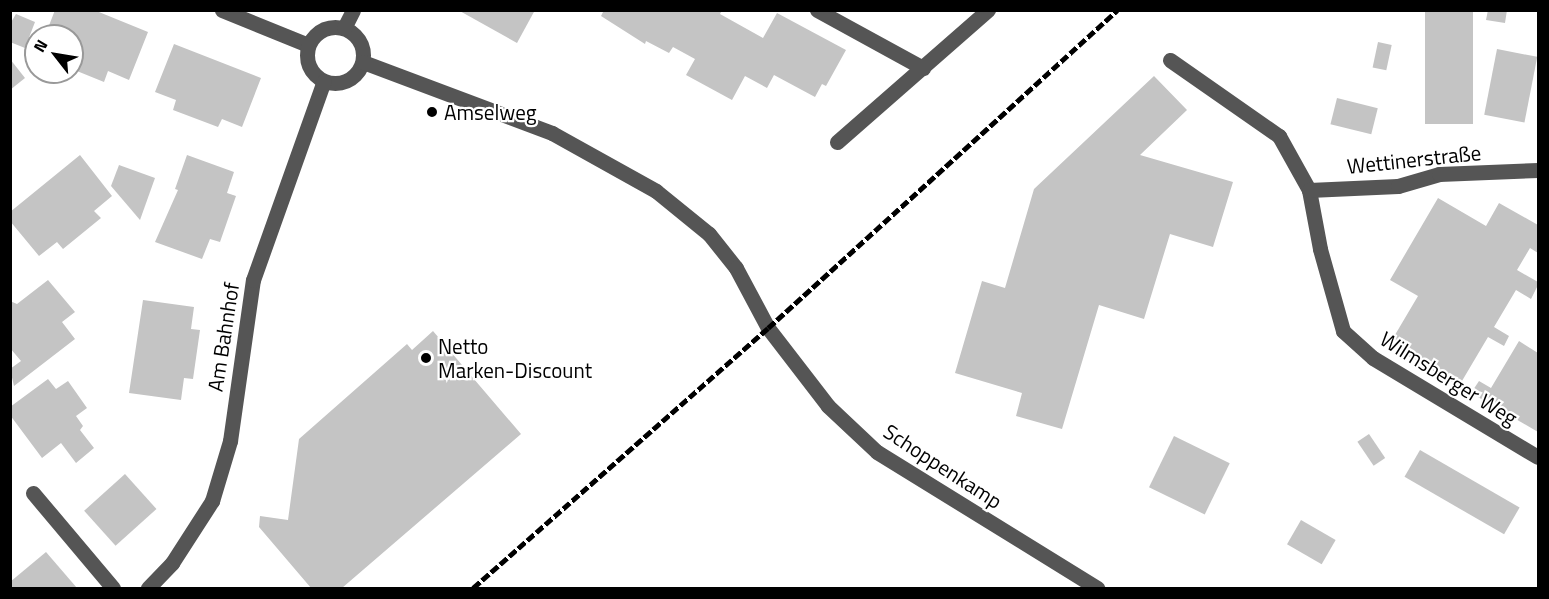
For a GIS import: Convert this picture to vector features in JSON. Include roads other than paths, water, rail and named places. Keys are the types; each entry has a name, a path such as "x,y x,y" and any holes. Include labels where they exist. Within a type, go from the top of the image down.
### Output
{"street":[{"path":"222,10 308,45"},
{"path":"344,28 353,10"},
{"path":"817,10 923,68"},
{"path":"837,142 988,10"},
{"path":"327,27 344,28 359,39 363,62 351,79 341,83 324,81 307,63 308,45 316,33 327,27"},
{"path":"1170,60 1279,136 1309,189"},
{"name":"Schoppenkamp","path":"363,62 552,133 656,191 709,234 736,268 768,328 828,406 878,452 1097,588"},
{"name":"Am Bahnhof","path":"148,588 172,563 212,501 230,441 253,280 324,81"},
{"name":"Wettinerstraße","path":"1309,189 1398,186 1439,174 1539,170"},
{"name":"Wilmsberger Weg","path":"1309,189 1320,249 1343,331 1373,358 1539,457"},
{"path":"33,494 112,588"}],"railway":[{"path":"473,588 768,328 1117,10"}],"place":[{"name":"Amselweg","path":"432,112"},
{"name":"Netto Marken-Discount","path":"426,358"}]}
